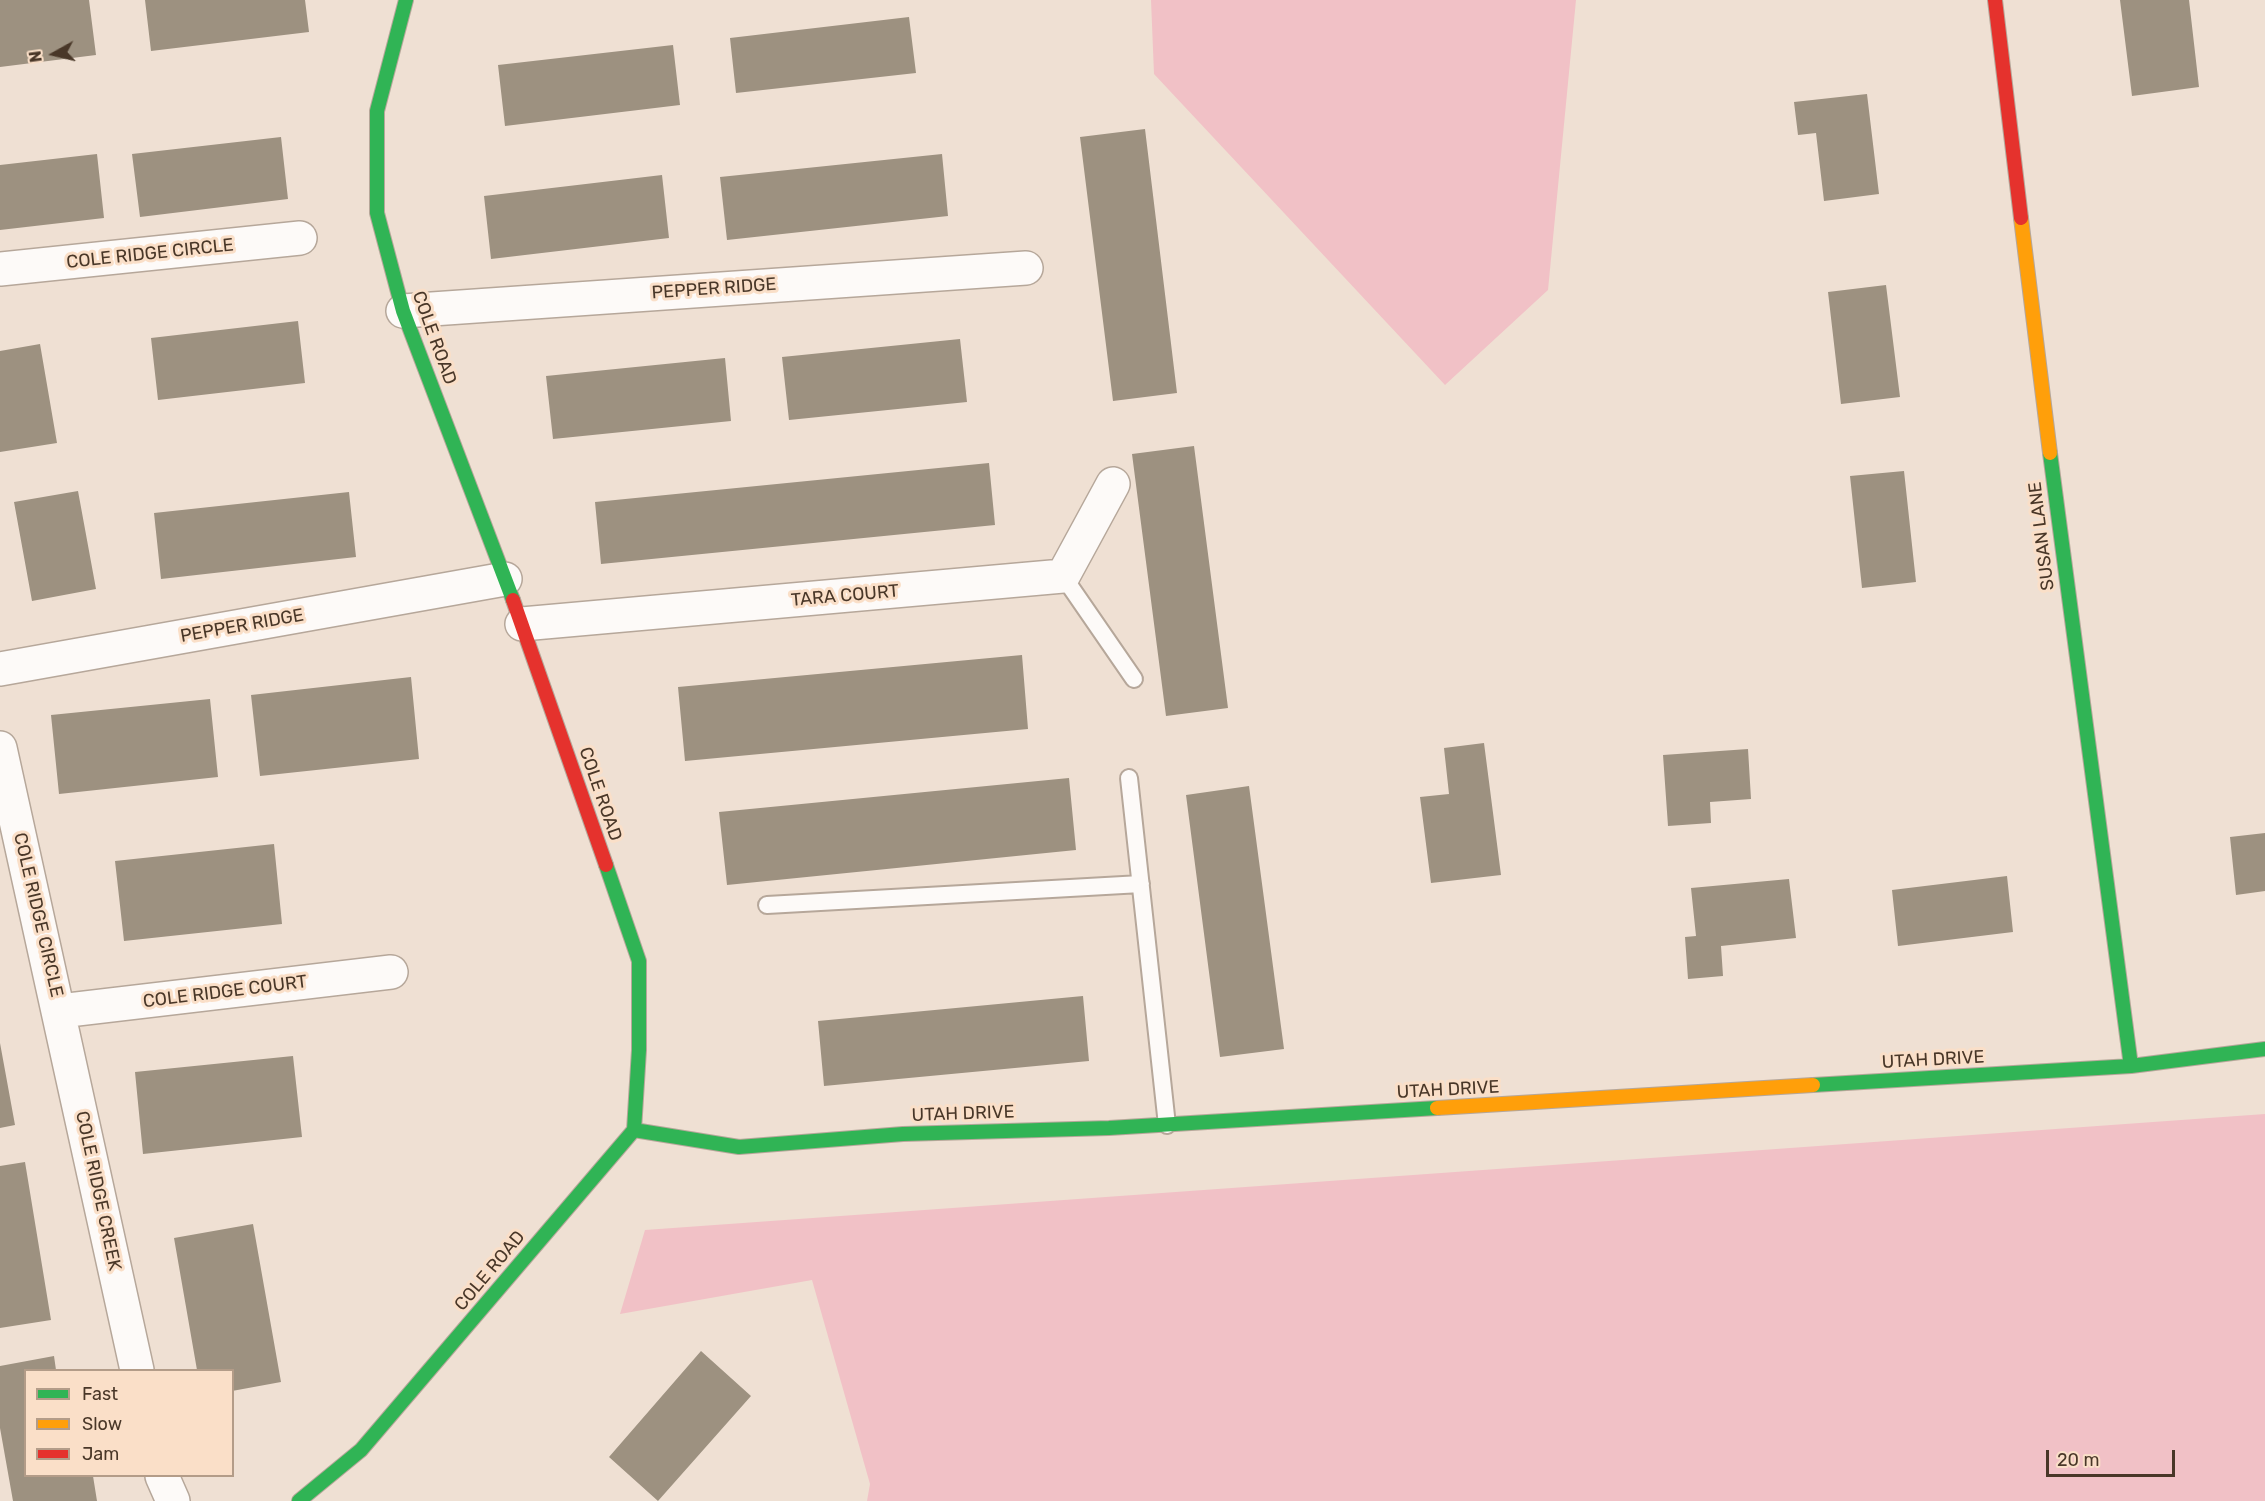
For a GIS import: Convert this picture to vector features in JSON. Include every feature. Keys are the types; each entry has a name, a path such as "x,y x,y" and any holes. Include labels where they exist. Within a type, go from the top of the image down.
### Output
{"street":[{"name":"COLE ROAD","path":"300,1501 362,1450 634,1131 639,1050 639,961 522,624 494,581 403,311 377,213 377,111 406,0"},
{"name":"SUSAN LANE","path":"1995,0 2069,610 2132,1066"},
{"name":"COLE RIDGE CIRCLE","path":"0,269 300,238"},
{"name":"PEPPER RIDGE","path":"403,311 1026,268"},
{"path":"1063,576 1113,484"},
{"name":"TARA COURT","path":"522,624 1063,576"},
{"name":"PEPPER RIDGE","path":"0,669 494,581"},
{"name":"COLE RIDGE CIRCLE","path":"0,748 60,1011"},
{"name":"COLE RIDGE COURT","path":"60,1011 391,972"},
{"name":"COLE RIDGE CREEK","path":"60,1011 137,1369"},
{"name":"UTAH DRIVE","path":"634,1131 739,1148 903,1134 1167,1125 2132,1066 2265,1049"},
{"path":"162,1477 173,1501"}],"lane":[{"path":"1063,576 1134,679"},
{"path":"1129,778 1167,1125"},
{"path":"767,905 1141,884"}],"shaded area":[{"path":"1151,0 1576,0 1548,290 1445,385 1154,74"},
{"path":"2265,1114 2265,1501 867,1501 870,1484 812,1280 620,1314 645,1230"}],"building":[{"path":"0,0 89,0 96,55 0,67"},
{"path":"145,0 305,0 309,32 151,51"},
{"path":"2120,0 2189,0 2199,87 2132,96"},
{"path":"909,17 916,73 736,93 730,38"},
{"path":"673,45 680,105 505,126 498,65"},
{"path":"1867,94 1879,194 1824,201 1816,133 1798,135 1794,102"},
{"path":"1145,129 1177,393 1113,401 1080,137"},
{"path":"281,137 288,199 140,217 132,154"},
{"path":"97,154 104,218 0,230 0,165"},
{"path":"942,154 948,216 727,240 720,177"},
{"path":"662,175 669,238 491,259 484,196"},
{"path":"1886,285 1900,397 1841,404 1828,292"},
{"path":"298,321 305,383 158,400 151,338"},
{"path":"960,339 967,402 789,420 782,357"},
{"path":"40,344 57,443 0,452 0,351"},
{"path":"725,358 731,421 553,439 546,376"},
{"path":"1194,446 1228,708 1166,716 1132,454"},
{"path":"989,463 995,525 601,564 595,502"},
{"path":"1904,471 1916,582 1862,588 1850,476"},
{"path":"78,491 96,589 32,601 14,502"},
{"path":"349,492 356,557 161,579 154,513"},
{"path":"1022,655 1028,729 685,761 678,687"},
{"path":"411,677 419,759 260,776 251,695"},
{"path":"210,699 218,777 59,794 51,715"},
{"path":"1484,743 1501,875 1431,883 1420,797 1449,794 1444,748"},
{"path":"1748,749 1751,799 1710,802 1711,823 1668,826 1663,755"},
{"path":"1069,778 1076,850 727,885 719,812"},
{"path":"1249,786 1284,1049 1220,1057 1186,795"},
{"path":"2265,833 2265,891 2236,895 2230,837"},
{"path":"274,844 282,924 124,941 115,861"},
{"path":"2007,876 2013,932 1898,946 1892,890"},
{"path":"1789,879 1796,938 1721,946 1723,976 1688,979 1685,937 1696,936 1691,888"},
{"path":"1083,996 1089,1061 824,1086 818,1021"},
{"path":"0,1043 15,1125 0,1128"},
{"path":"293,1056 302,1137 143,1154 135,1072"},
{"path":"25,1162 51,1320 0,1328 0,1166"},
{"path":"253,1224 281,1382 234,1391 234,1369 197,1369 174,1238"},
{"path":"701,1351 751,1396 658,1501 609,1457"},
{"path":"54,1356 56,1369 24,1369 24,1477 93,1477 97,1501 13,1501 0,1428 0,1366"}],"traffic: fast":[{"path":"406,0 377,111 377,213 403,311 513,600"},
{"path":"2050,453 2131,1066"},
{"path":"299,1501 361,1450 634,1130 639,1050 639,961 606,865"},
{"path":"1813,1085 2131,1066 2265,1049"},
{"path":"634,1130 739,1147 903,1134 1109,1128 1437,1108"}],"traffic: slow":[{"path":"2021,218 2050,453"},
{"path":"1437,1108 1813,1085"}],"traffic: jam":[{"path":"1995,0 2021,218"},
{"path":"513,600 606,865"}]}
